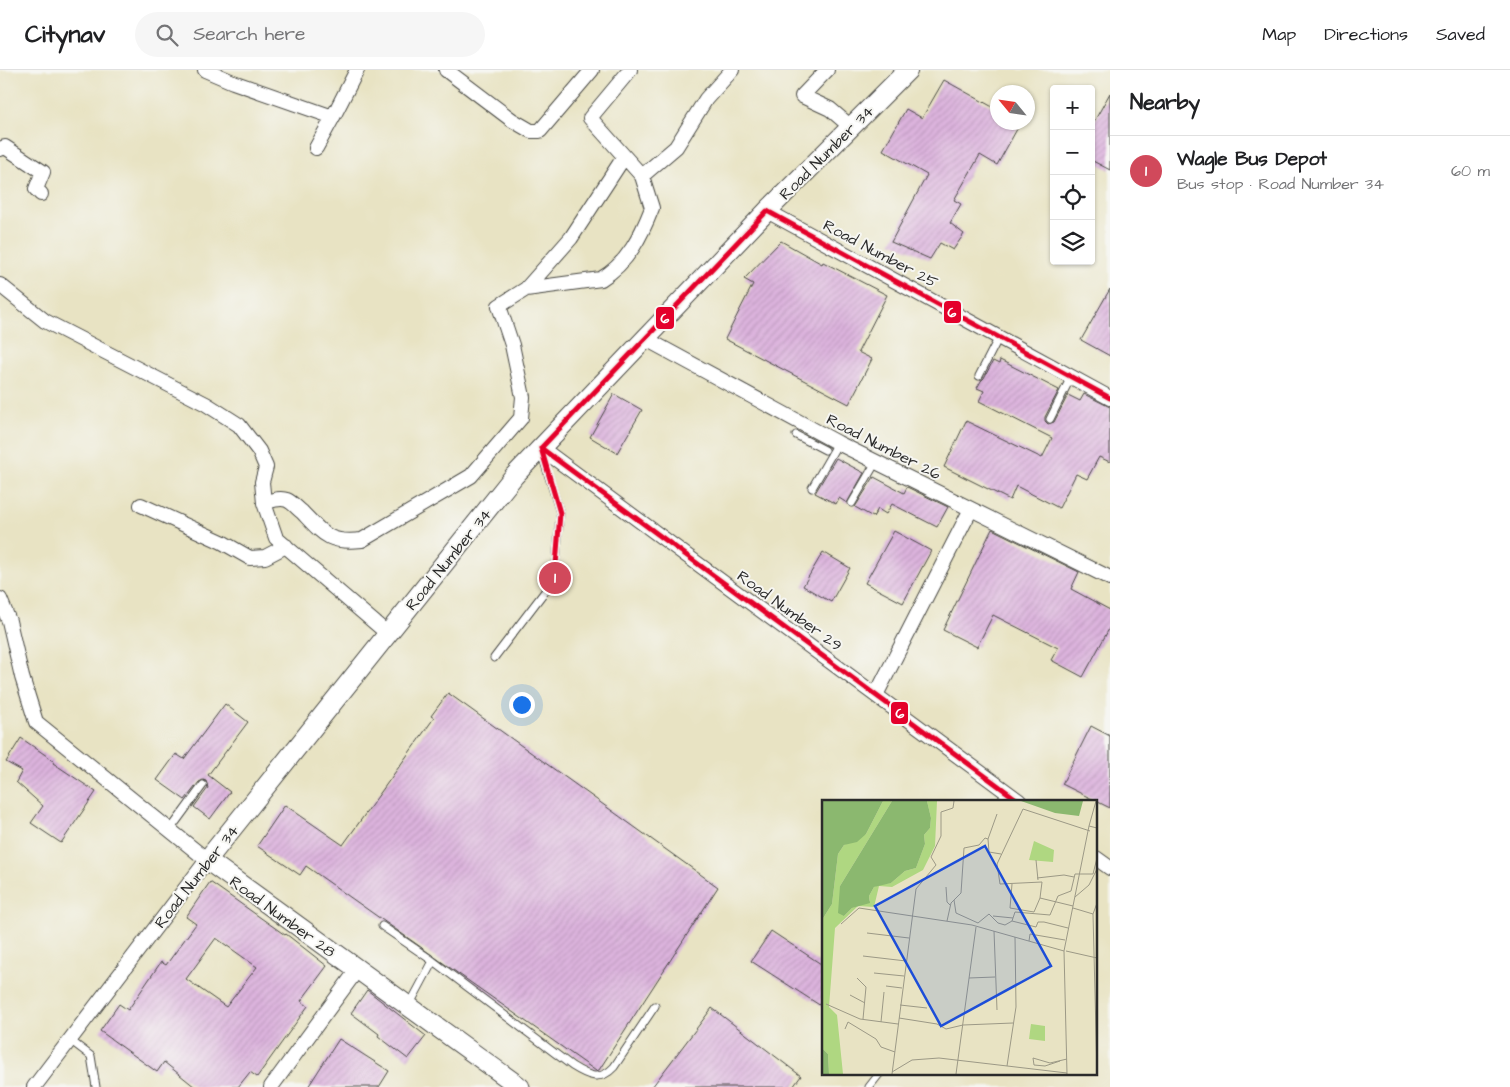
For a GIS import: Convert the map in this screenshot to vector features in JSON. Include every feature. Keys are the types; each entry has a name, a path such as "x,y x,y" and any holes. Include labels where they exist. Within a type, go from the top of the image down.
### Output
{"street":[{"path":"205,70 233,82 333,117"},
{"path":"316,148 357,70"},
{"path":"446,70 512,120 530,131 540,131 592,70"},
{"path":"526,289 601,279 612,272 627,256 641,235 652,208 642,176 590,118 630,70"},
{"path":"642,176 676,148 706,99 732,70"},
{"path":"827,70 802,96 830,109 851,127"},
{"name":"Road Number 34","path":"34,1087 207,860 514,476 767,211 908,70"},
{"path":"0,149 5,147 43,172 36,189 42,194"},
{"path":"264,503 279,499 288,500 332,539 346,542 362,540 471,476 521,418 523,398 512,345 499,306 526,289 571,238 624,156"},
{"name":"Road Number 25","path":"767,211 1110,398"},
{"path":"0,285 45,321 206,404 239,425 259,451 266,467 262,482 264,503 276,538 388,634"},
{"name":"Road Number 26","path":"646,339 831,446 876,462 1110,578"},
{"name":"Road Number 29","path":"540,448 1018,800"},
{"path":"141,504 222,542 250,558 265,556 286,546"},
{"path":"876,695 971,509"},
{"name":"Road Number 28","path":"0,599 9,621 22,677 36,722 207,860 510,1084"},
{"path":"1098,859 1110,868"},
{"path":"271,1087 357,970"}],"lane":[{"path":"979,376 999,337"},
{"path":"1050,419 1071,377"},
{"path":"796,435 812,436"},
{"path":"812,488 831,446"},
{"path":"494,658 555,578 560,513 540,448"},
{"path":"852,503 876,462"},
{"path":"170,830 203,785"},
{"path":"382,926 433,961 572,1066 591,1076 608,1073 614,1067 655,1006"},
{"path":"408,1007 433,961"},
{"path":"70,1040 90,1056 96,1087"},
{"path":"869,1087 879,1074"}],"building":[{"path":"944,80 990,106 990,130 1017,130 997,165 980,155 954,200 961,204 950,223 964,234 953,250 940,243 930,259 891,242 927,175 883,150 906,109 922,118"},
{"path":"1110,93 1110,170 1095,162 1095,120"},
{"path":"781,241 822,264 823,262 887,295 858,352 872,359 849,404 725,339 753,284 744,279"},
{"path":"1110,289 1110,356 1081,340"},
{"path":"1000,360 1059,390 1045,417 1045,421 1048,424 1054,422 1068,395 1080,401 1084,394 1110,407 1110,462 1099,457 1087,479 1076,474 1059,508 1016,486 1010,500 944,467 966,421 1042,458 1052,438 979,401 984,391 977,388 993,361 999,364"},
{"path":"614,394 642,410 617,453 590,437"},
{"path":"836,458 864,473 847,503 839,498 836,504 815,493"},
{"path":"874,477 904,493 907,487 948,507 937,527 892,504 886,514 878,509 873,517 855,507"},
{"path":"992,529 1079,572 1071,589 1110,610 1110,627 1083,677 1051,660 1058,648 993,615 977,647 943,630"},
{"path":"894,531 931,551 903,603 865,583"},
{"path":"823,552 850,568 831,602 803,586"},
{"path":"448,693 718,887 599,1070 596,1071 306,866 300,875 257,846 285,805 343,845 434,718 431,716"},
{"path":"225,704 248,722 208,775 230,792 210,819 194,807 208,788 206,781 199,782 185,800 157,780 176,754 184,759"},
{"path":"1091,726 1110,736 1110,808 1098,802 1098,800 1094,800 1062,784"},
{"path":"21,738 54,761 53,763 96,792 61,843 31,823 43,806 16,782 22,771 6,762"},
{"path":"210,882 286,934 327,966 301,1001 308,1006 257,1077 250,1072 238,1087 195,1087 164,1062 157,1072 100,1031 119,1004 128,1010 161,962 166,965 196,924 186,917","holes":["216,938 257,967 226,1007 186,979"]},
{"path":"771,931 822,965 822,1007 751,961"},
{"path":"367,990 426,1036 408,1059 351,1013"},
{"path":"712,1008 801,1076 793,1087 652,1087"},
{"path":"339,1039 389,1071 379,1087 308,1087"}],"transit line":[{"name":"6","path":"541,448 767,211 1110,398"},
{"name":"6","path":"541,448 1018,800"},
{"name":"6","path":"541,448 560,513 555,578"}],"place":[{"name":"Wagle Bus Depot","path":"555,578"}]}
